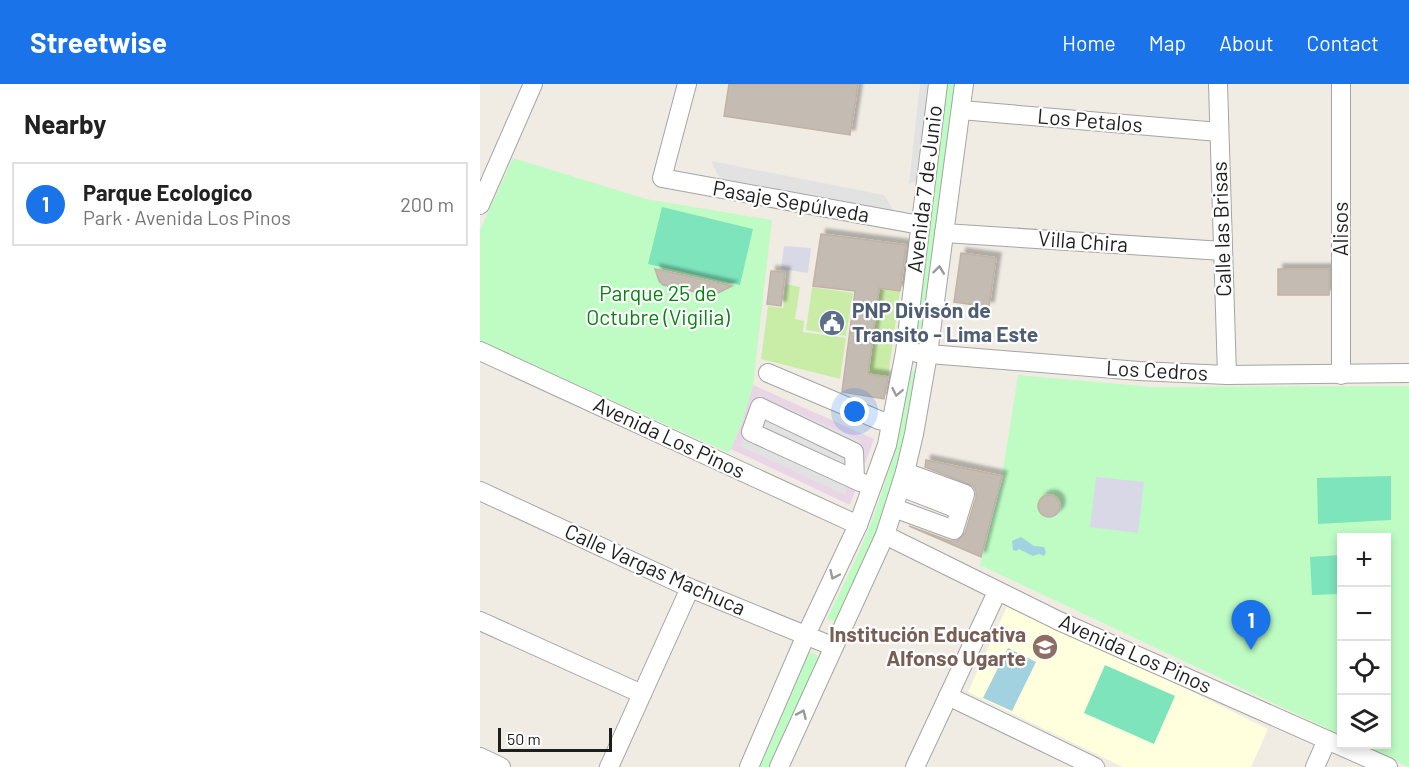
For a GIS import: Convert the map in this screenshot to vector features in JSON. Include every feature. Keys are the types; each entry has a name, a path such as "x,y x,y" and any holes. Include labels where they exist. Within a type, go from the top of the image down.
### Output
{"street":[{"path":"480,205 533,84"},
{"name":"Pasaje Sepúlveda","path":"687,84 662,178 920,225"},
{"name":"Avenida 7 de Junio","path":"748,767 806,635 858,525 863,483 887,445 905,352 938,84"},
{"name":"Avenida 7 de Junio","path":"779,767 832,646 885,535 903,479 914,434 928,354 964,84"},
{"name":"Calle las Brisas","path":"1218,84 1227,375"},
{"name":"Alisos","path":"1341,84 1341,375"},
{"name":"Los Petalos","path":"961,110 1219,132"},
{"name":"Villa Chira","path":"944,233 1223,251"},
{"name":"Avenida Los Pinos","path":"480,351 858,525"},
{"name":"Los Cedros","path":"905,352 1128,370 1227,375 1409,373"},
{"path":"768,373 891,423"},
{"path":"760,407 854,452 863,483 751,432 760,407"},
{"path":"894,508 954,530 960,510 903,479"},
{"name":"Calle Vargas Machuca","path":"480,491 690,588 832,646"},
{"name":"Avenida Los Pinos","path":"885,535 997,592 1388,767"},
{"path":"609,767 690,588"},
{"path":"915,767 997,592"},
{"path":"480,621 642,694"},
{"path":"948,696 1095,767"},
{"path":"1316,767 1328,740"},
{"path":"480,757 501,767"}],"shaded area":[{"path":"920,84 933,84 920,179 909,184"},
{"path":"711,161 884,195 894,211 720,179"},
{"path":"784,246 811,248 808,273 781,269"},
{"path":"753,385 874,439 850,505 731,449"},
{"path":"758,395 862,441 845,495 740,446 750,426"},
{"path":"1096,477 1144,482 1138,533 1090,527"},
{"name":"Institución Educativa Alfonso Ugarte","path":"1009,602 1268,729 1251,767 1123,767 968,692"}],"green space":[{"path":"944,84 957,84 925,335 914,334"},
{"name":"Parque 25 de Octubre (Vigilia)","path":"513,158 646,199 772,220 753,385 742,422 729,453 480,341 480,230"},
{"path":"662,207 753,229 740,285 648,264"},
{"path":"786,284 800,287 795,319 804,321 803,332 846,338 840,379 761,359 768,306 783,308"},
{"path":"812,287 853,293 846,336 806,330"},
{"path":"879,288 900,291 888,377 868,374"},
{"path":"909,370 919,372 906,440 882,522 837,622 827,619 863,543 885,482 903,408"},
{"path":"1018,375 1153,387 1409,386 1409,767 1370,749 1391,749 1391,533 1337,533 1337,733 980,565 1002,476"},
{"path":"1391,476 1391,520 1318,524 1317,478"},
{"path":"1337,555 1337,594 1312,595 1310,557"},
{"path":"810,652 818,658 771,767 756,767 806,653"},
{"path":"1105,665 1175,696 1154,744 1084,713"}],"water":[{"path":"1021,537 1034,546 1044,547 1046,552 1044,556 1039,554 1033,556 1019,549 1013,550 1012,541"},
{"path":"1008,648 1036,662 1012,711 983,698"}],"building":[{"path":"729,84 858,84 850,135 724,116"},
{"path":"821,234 906,245 900,291 879,288 868,374 888,377 884,399 842,392 855,291 813,286"},
{"path":"961,253 996,258 989,307 954,302"},
{"path":"655,269 732,286 714,295 709,295 663,285"},
{"path":"1278,269 1329,269 1329,295 1278,295"},
{"path":"771,271 785,272 781,306 767,304"},
{"path":"926,460 1002,476 981,557 909,526 950,541 957,541 965,533 976,497 973,486 925,467"},
{"path":"1045,495 1053,495 1060,502 1060,510 1053,517 1045,517 1038,510 1038,502"}],"place":[{"name":"PNP Divisón de Transito - Lima Este","path":"832,323"},
{"name":"Institución Educativa Alfonso Ugarte","path":"1045,647"},
{"name":"Parque Ecologico","path":"1251,650"}]}
